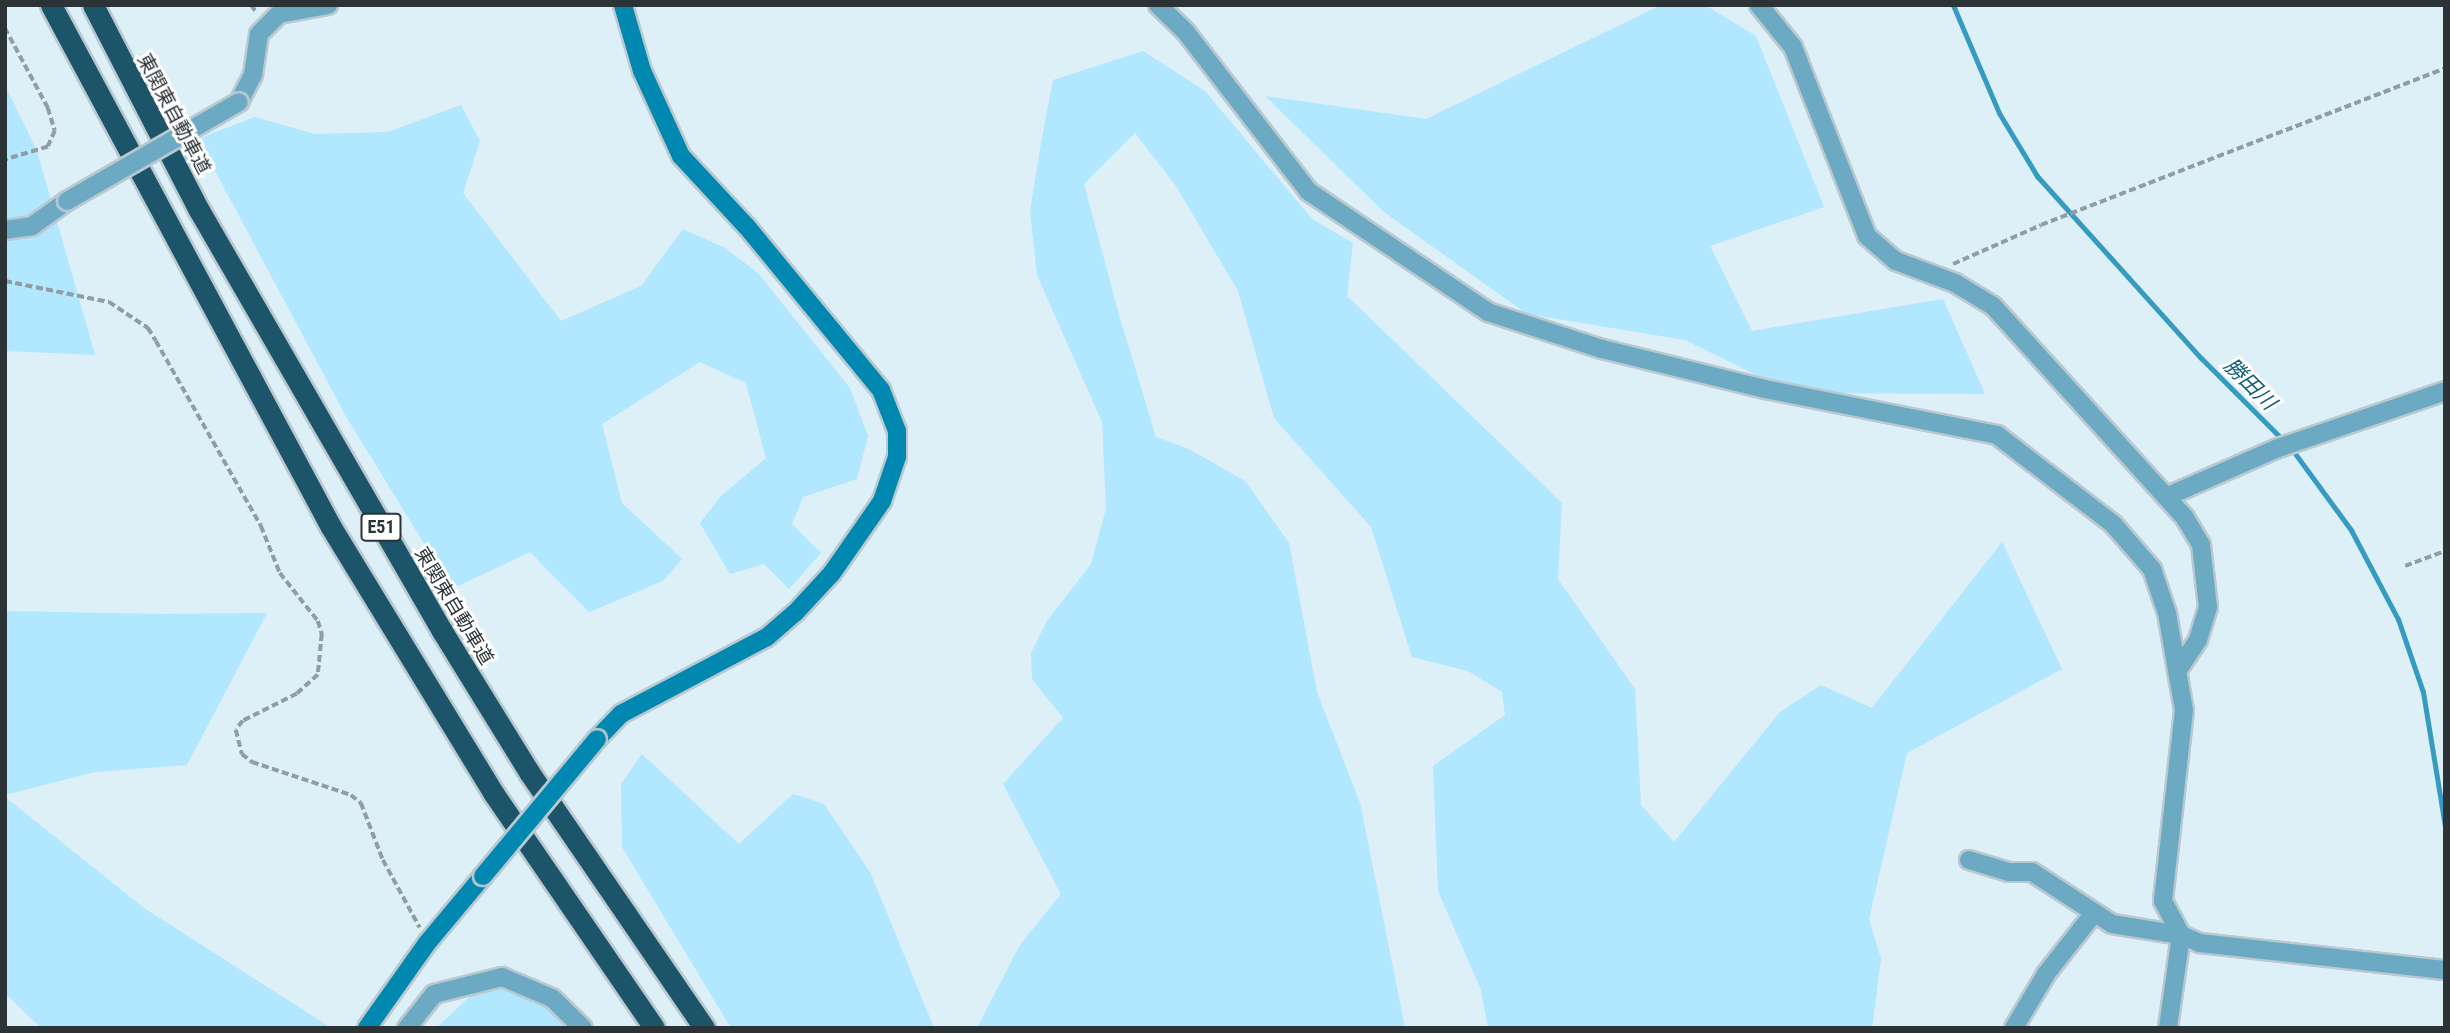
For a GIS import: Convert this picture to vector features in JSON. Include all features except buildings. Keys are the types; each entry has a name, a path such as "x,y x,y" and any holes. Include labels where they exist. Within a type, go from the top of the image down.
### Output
{"highway":[{"name":"E51","path":"51,5 331,527 494,794 654,1028"},
{"name":"東関東自動車道","path":"93,5 199,210 442,631 529,772 704,1028"}],"street":[{"path":"5,230 32,226 67,201 239,102 253,75 259,34 279,14 328,5"},
{"path":"367,1028 428,942 597,739 621,714 767,637 795,613 832,573 882,501 897,457 897,432 881,390 747,227 681,156 642,71 623,5"},
{"path":"1158,5 1185,31 1308,191 1488,312 1602,349 1765,390 1997,435 2113,524 2152,569 2167,613 2185,710 2163,901 2180,934 2168,1028"},
{"path":"1759,5 1793,47 1867,236 1896,261 1932,274 1993,306 2165,496 2201,545 2208,577 2208,607 2198,640 2178,671"},
{"path":"2165,496 2278,448 2445,391"},
{"path":"1969,860 2009,872 2032,872 2112,924 2180,934 2200,943 2445,970"},
{"path":"2014,1028 2046,974 2094,913"},
{"path":"407,1028 434,995 502,977 552,998 583,1028"}],"path":[{"path":"5,28 48,108 55,131 48,146 5,160"},
{"path":"1932,274 2041,225 2445,68"},
{"path":"5,281 109,302 148,328 261,526 280,573 318,621 322,634 318,675 297,694 243,721 236,730 242,754 253,762 351,795 361,803 388,871 428,942"},
{"path":"2404,566 2445,551"}],"shaded area":[{"path":"1661,5 1705,5 1756,36 1824,207 1710,246 1752,331 1943,299 1985,394 1792,393 1685,340 1527,314 1384,212 1265,96 1426,119"},
{"path":"1143,51 1205,91 1312,219 1353,243 1347,296 1562,503 1558,579 1635,689 1641,805 1674,842 1780,712 1821,685 1872,708 2002,542 2062,669 1907,753 1869,919 1881,959 1872,1028 1488,1028 1481,990 1438,891 1433,766 1505,715 1502,692 1468,671 1412,657 1371,527 1274,418 1238,291 1176,186 1135,133 1084,184 1119,315 1156,437 1189,449 1245,481 1289,543 1317,692 1360,803 1405,1028 977,1028 1020,945 1061,894 1003,784 1063,718 1032,679 1031,653 1047,621 1091,564 1106,509 1102,422 1037,275 1030,211 1041,143 1053,80"},
{"path":"5,85 37,151 95,355 5,351"},
{"path":"461,105 480,141 463,193 561,321 641,286 683,229 725,248 758,273 850,388 868,436 857,479 803,497 792,524 821,553 789,589 764,564 730,574 700,523 721,496 766,458 746,383 700,362 602,424 622,503 682,559 663,581 589,612 530,552 452,589 347,418 198,139 255,117 315,134 388,132"},
{"path":"5,611 267,613 187,765 95,772 5,795"},
{"path":"642,754 739,844 793,794 824,804 870,872 934,1028 731,1028 622,847 621,784"},
{"path":"5,797 144,908 330,1027 41,1028 5,993"},
{"path":"505,964 565,1028 436,1028"}],"waterway":[{"name":"勝田川","path":"1953,5 1999,113 2037,176 2201,358 2284,441"},
{"name":"勝田川","path":"2291,448 2351,530 2398,619 2423,692 2445,826"}]}
